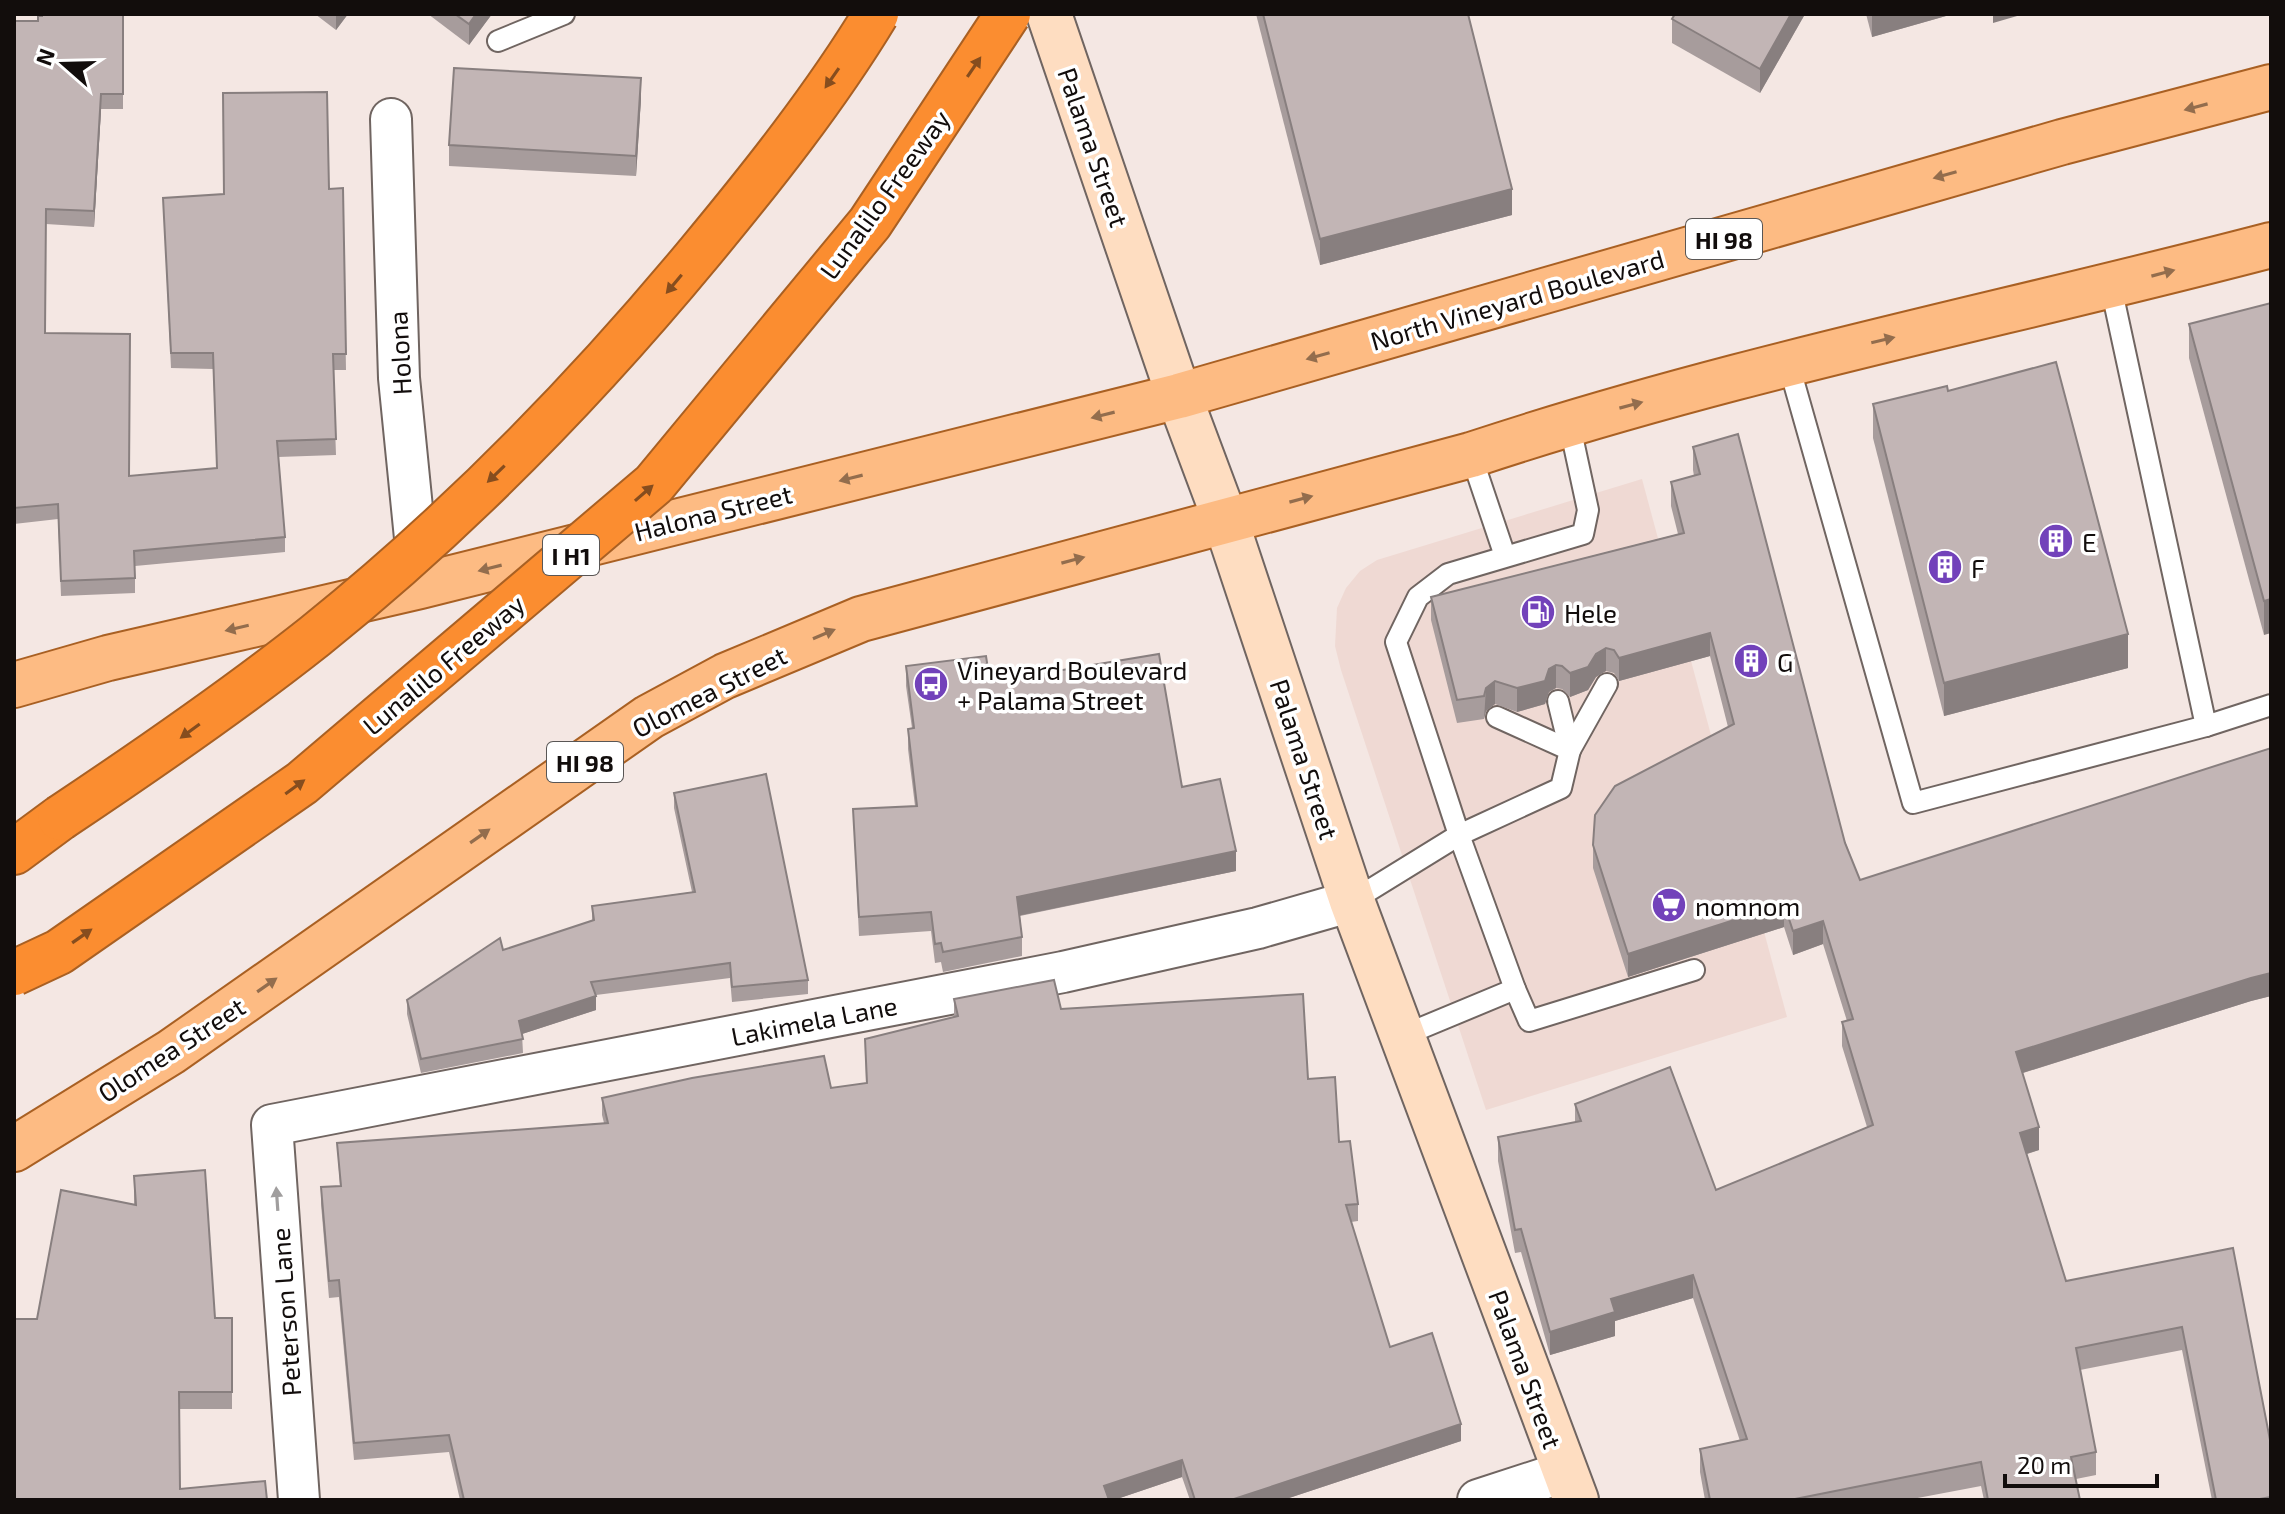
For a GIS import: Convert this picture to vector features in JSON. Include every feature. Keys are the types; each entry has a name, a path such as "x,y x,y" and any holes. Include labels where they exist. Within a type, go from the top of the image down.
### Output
{"highway":[{"path":"14,852 186,734 316,635 444,525 548,423 668,291 769,170 876,14"},
{"name":"Lunalilo Freeway","path":"14,973 59,952 302,783 654,484 870,223 1008,14"}],"main road":[{"name":"North Vineyard Boulevard","path":"1179,396 2062,142 2271,87"},
{"name":"HI 98","path":"1225,519 1471,455 1569,422 1788,362 2111,287 2271,245"},
{"name":"Halona Street","path":"14,685 108,658 420,586 1179,396"},
{"name":"Olomea Street","path":"14,1149 171,1052 649,717 725,676 861,619 1225,519"}],"street":[{"name":"Palama Street","path":"1049,14 1179,396 1225,519 1352,901 1570,1486"},
{"name":"Holona","path":"391,119 399,378 420,586"},
{"name":"Lakimela Lane","path":"272,1125 1063,972 1258,928 1352,901"},
{"name":"Peterson Lane","path":"272,1125 299,1500"},
{"path":"1478,1500 1570,1486"}],"lane":[{"path":"498,41 564,14"},
{"path":"2111,287 2206,726"},
{"path":"1788,362 1913,803 2206,726 2271,705"},
{"path":"1569,422 1588,510 1583,534 1448,574 1418,597 1396,642 1459,835 1529,1021 1694,970"},
{"path":"1471,455 1505,556"},
{"path":"1352,901 1459,835 1561,788 1570,750 1607,684"},
{"path":"1558,701 1570,750"},
{"path":"1497,717 1570,750"},
{"path":"1402,1036 1515,989"}],"shaded area":[{"path":"1642,479 1787,1017 1486,1110 1341,670 1335,646 1337,608 1346,588 1360,571 1377,560"}],"building":[{"path":"123,14 123,94 101,94 94,211 46,209 45,333 130,334 129,476 217,468 213,353 171,353 163,198 224,194 223,93 327,92 329,189 343,188 346,354 333,354 336,439 277,441 285,537 134,551 135,578 61,581 58,504 14,508 14,21 38,21 38,16"},
{"path":"455,14 476,14 469,24"},
{"path":"1263,14 1468,14 1512,189 1320,239"},
{"path":"1675,14 1791,14 1760,69 1672,19"},
{"path":"454,68 641,78 636,156 449,145"},
{"path":"2271,303 2271,599 2264,601 2189,324"},
{"path":"2056,362 2128,634 1944,683 1873,404 1947,386 1948,391"},
{"path":"1738,434 1845,843 1860,880 2271,748 2271,973 2016,1052 2039,1127 2020,1133 2066,1281 2233,1248 2271,1445 2271,1497 2216,1500 2182,1327 2076,1348 2096,1452 2071,1457 2080,1500 1988,1500 1981,1462 1790,1500 1710,1500 1700,1449 1747,1439 1693,1275 1611,1299 1615,1312 1550,1332 1521,1229 1515,1230 1498,1137 1581,1121 1575,1104 1670,1067 1716,1190 1873,1125 1842,1022 1853,1019 1823,921 1793,931 1784,904 1628,954 1593,845 1595,815 1615,786 1734,724 1710,633 1619,658 1614,650 1606,648 1596,654 1588,667 1570,673 1556,665 1549,669 1545,681 1517,688 1495,681 1486,688 1484,696 1457,700 1431,597 1684,533 1671,482 1700,474 1693,447"},
{"path":"1159,654 1182,787 1220,779 1236,851 1017,897 1022,937 943,952 941,943 935,944 931,912 859,917 853,809 917,806 908,729 914,728 906,666 986,656 990,682"},
{"path":"766,774 808,980 732,987 730,963 591,982 596,996 519,1021 523,1039 421,1059 407,1000 500,938 503,950 594,920 592,906 695,892 674,793"},
{"path":"1054,980 1061,1009 1303,994 1308,1079 1335,1077 1339,1142 1350,1141 1358,1204 1346,1205 1390,1347 1432,1333 1461,1424 1231,1500 1195,1500 1182,1460 1104,1486 1109,1500 464,1500 449,1435 354,1443 339,1280 329,1281 321,1187 341,1186 337,1143 608,1123 602,1098 692,1078 824,1056 831,1088 867,1083 865,1039 958,1016 954,999"},
{"path":"205,1170 215,1318 232,1318 232,1392 179,1392 180,1489 265,1481 267,1500 14,1500 14,1319 37,1319 61,1190 136,1205 134,1176"}],"place":[{"name":"E","path":"2056,541"},
{"name":"F","path":"1945,567"},
{"name":"Hele","path":"1538,612"},
{"name":"G","path":"1751,661"},
{"name":"Vineyard Boulevard + Palama Street","path":"931,684"},
{"name":"nomnom","path":"1669,905"}]}
